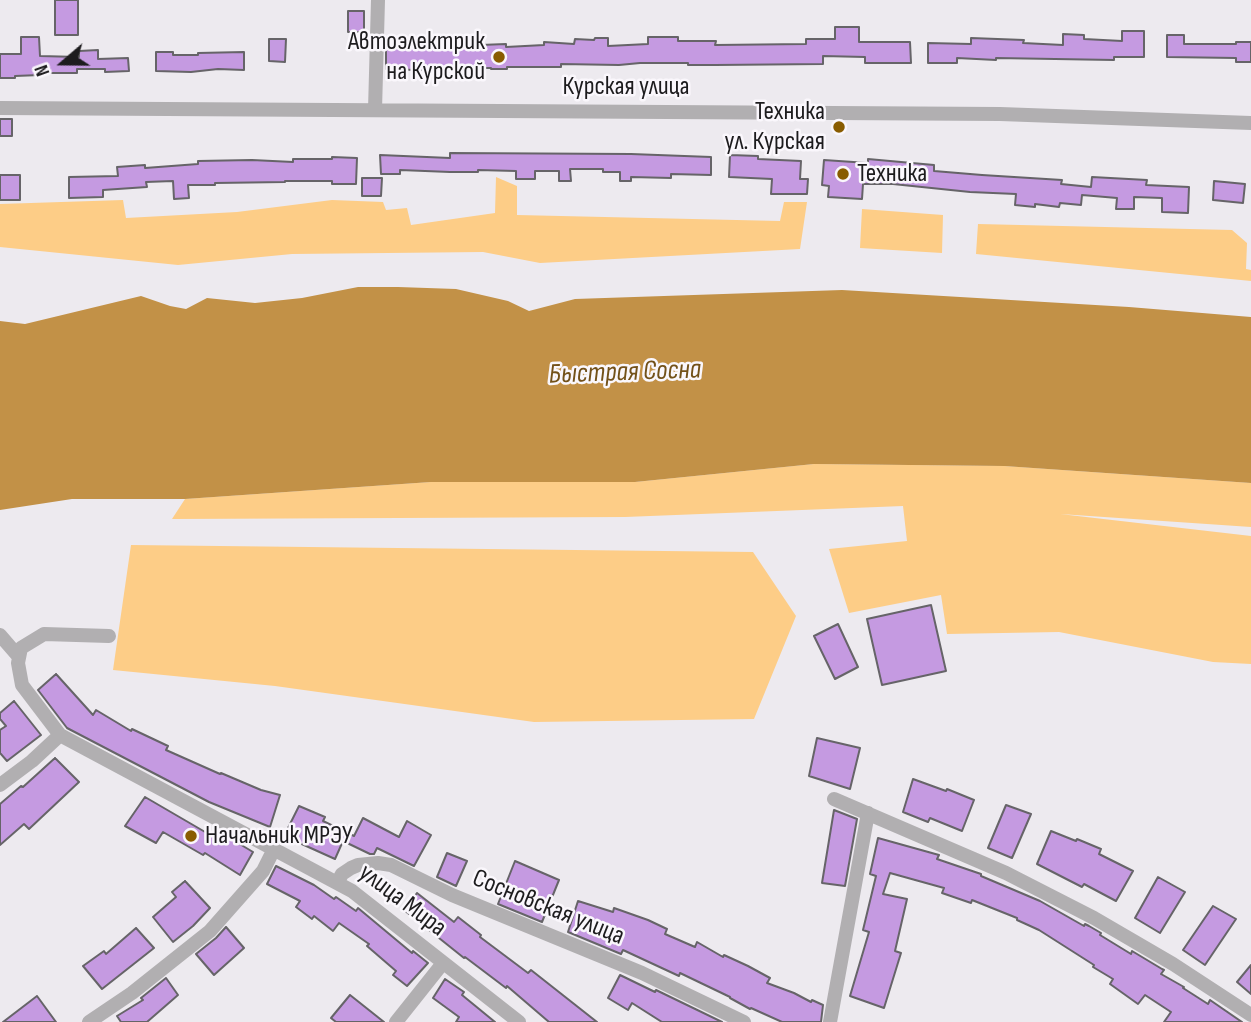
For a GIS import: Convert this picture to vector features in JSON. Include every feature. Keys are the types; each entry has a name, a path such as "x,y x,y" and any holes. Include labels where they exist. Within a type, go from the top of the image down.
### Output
{"street":[{"path":"376,110 378,0"},
{"name":"Курская улица","path":"0,107 1000,114 1251,123"},
{"path":"0,785 60,735 22,685 18,663 21,648 44,634 109,636"},
{"path":"0,635 19,657"},
{"name":"улица Мира","path":"60,735 352,891 519,1022"},
{"path":"834,799 1006,873 1094,918 1173,964 1251,1015"},
{"path":"830,1022 868,813"},
{"path":"89,1022 132,993 210,931 263,871 274,849"},
{"name":"Сосновская улица","path":"337,883 342,874 358,865 391,865 452,895 642,973 744,1022"},
{"path":"396,1022 443,962"}],"shaded area":[{"path":"496,177 517,186 517,215 780,221 784,202 807,202 800,249 540,263 483,252 292,254 178,265 0,247 0,204 123,200 126,218 237,212 332,200 383,202 386,210 407,208 411,225 495,213"},
{"path":"862,209 943,215 942,253 860,248"},
{"path":"978,224 1232,230 1247,243 1246,269 1251,270 1251,281 976,254"},
{"path":"814,464 1004,466 1251,483 1251,527 1060,514 1251,536 1251,664 1213,662 1059,632 947,634 941,595 849,613 829,549 907,541 903,506 625,517 172,519 185,499 431,482 635,482"},
{"path":"131,545 753,552 796,616 754,719 534,722 275,686 113,670"}],"water":[{"name":"Быстрая Сосна","path":"358,287 456,289 508,301 529,311 575,299 842,290 1251,317 1251,483 1004,466 814,464 635,482 431,482 185,499 72,499 0,510 0,321 25,324 141,296 186,309 207,298 255,303 302,298"}],"building":[{"path":"55,0 78,0 78,35 55,35"},
{"path":"348,11 364,11 364,32 348,32"},
{"path":"835,27 859,27 859,42 910,42 911,63 865,63 865,57 823,56 823,64 640,63 561,64 561,67 507,69 446,68 446,71 386,69 386,47 455,49 455,46 506,44 506,47 544,45 544,42 574,44 575,39 595,38 608,38 608,46 648,44 648,37 678,37 678,41 716,41 715,45 806,44 806,39 835,39"},
{"path":"1122,31 1144,31 1144,57 1114,57 1114,60 957,58 957,63 928,63 928,43 971,44 971,38 1063,45 1063,34 1084,35 1084,39 1122,41"},
{"path":"1167,35 1184,35 1184,44 1251,42 1251,62 1236,62 1236,58 1167,57"},
{"path":"21,37 39,37 40,56 79,57 79,51 98,50 98,59 128,58 129,71 77,69 77,73 40,73 0,78 0,54 21,54"},
{"path":"269,39 286,39 285,62 269,61"},
{"path":"156,52 198,55 244,52 244,70 156,71"},
{"path":"0,119 12,119 12,136 0,136"},
{"path":"450,153 711,157 711,175 671,174 671,178 631,177 631,181 620,181 620,172 570,169 571,181 559,181 559,171 535,171 535,179 516,179 516,171 400,170 400,174 381,174 380,155 450,158"},
{"path":"730,155 801,161 800,179 808,179 807,194 771,194 772,179 729,177"},
{"path":"357,158 356,184 285,181 188,185 189,198 174,199 173,181 146,182 147,187 103,190 103,197 69,198 69,177 118,176 117,167 145,165 145,168 198,164 198,161 293,162 293,159"},
{"path":"868,159 934,165 934,171 1062,180 1061,184 1091,187 1092,177 1147,180 1146,185 1189,187 1188,213 1162,212 1162,198 1134,197 1134,209 1116,209 1117,198 1082,195 1081,205 1060,203 1059,207 1035,204 1035,207 1015,205 1016,194 893,184 863,184 862,199 828,197 829,186 822,185 824,160 868,163"},
{"path":"0,175 20,175 20,200 0,200"},
{"path":"362,178 382,178 381,196 362,196"},
{"path":"1214,181 1245,184 1243,203 1213,200"},
{"path":"931,605 946,671 882,685 867,619"},
{"path":"838,624 858,667 835,679 814,636"},
{"path":"56,674 93,715 96,710 131,731 132,729 168,746 166,750 220,774 280,795 270,827 209,802 67,728 38,690"},
{"path":"14,701 41,735 7,761 0,753 0,730 6,726 0,719 0,713"},
{"path":"817,738 860,748 850,789 809,776"},
{"path":"55,758 79,782 29,829 24,824 0,845 0,804"},
{"path":"913,779 974,800 962,831 930,818 928,822 903,812"},
{"path":"145,797 224,843 228,837 253,852 240,875 205,853 203,855 163,832 156,843 125,826"},
{"path":"1006,805 1031,814 1012,858 988,848"},
{"path":"299,806 325,817 323,821 354,836 363,818 399,837 407,821 431,835 414,866 377,848 374,854 370,854 343,841 335,859 284,836"},
{"path":"834,810 857,819 845,886 822,883"},
{"path":"1051,831 1101,849 1099,854 1133,871 1116,901 1037,864"},
{"path":"878,838 939,855 937,859 981,874 1040,901 1164,970 1161,974 1208,1004 1210,1000 1242,1022 1164,1022 1171,1012 1145,995 1138,1004 1110,984 1113,979 1093,967 1094,965 1017,918 972,900 971,903 942,893 944,888 890,873 883,894 907,899 895,951 901,953 884,1008 850,996 869,932 863,930 876,876 870,874"},
{"path":"447,853 467,861 456,886 437,877"},
{"path":"515,861 559,880 542,922 498,904"},
{"path":"276,866 314,885 334,899 336,897 356,911 358,908 428,963 407,986 393,975 396,971 367,946 369,944 339,923 333,931 314,916 312,919 296,907 300,901 267,884"},
{"path":"1158,877 1185,892 1160,933 1135,918"},
{"path":"185,881 210,908 173,942 153,917 176,897 172,892"},
{"path":"417,893 454,922 458,917 481,935 480,937 528,973 531,970 597,1022 549,1022 507,986 506,988 464,958 404,910"},
{"path":"578,901 613,912 614,908 648,920 667,929 665,934 695,947 697,942 723,957 724,955 748,966 770,978 767,983 823,1005 821,1022 782,1022 750,1009 680,973 679,976 623,950 621,954 568,932"},
{"path":"1213,906 1236,919 1205,965 1183,950"},
{"path":"226,927 244,948 214,975 196,954"},
{"path":"136,928 154,948 102,989 83,966 104,951 106,954"},
{"path":"1251,965 1251,994 1237,982"},
{"path":"620,975 722,1022 662,1022 632,1003 628,1010 608,998"},
{"path":"166,978 178,995 147,1022 121,1022 117,1016 143,1000 141,998"},
{"path":"445,979 464,992 462,995 495,1022 456,1022 459,1017 433,998"},
{"path":"350,995 384,1022 336,1022 331,1018"},
{"path":"37,996 56,1022 3,1022"}],"place":[{"name":"Автоэлектрик на Курской","path":"499,57"},
{"name":"Техника ул. Курская","path":"839,127"},
{"name":"Техника","path":"843,174"},
{"name":"Начальник МРЭУ","path":"191,836"}]}
